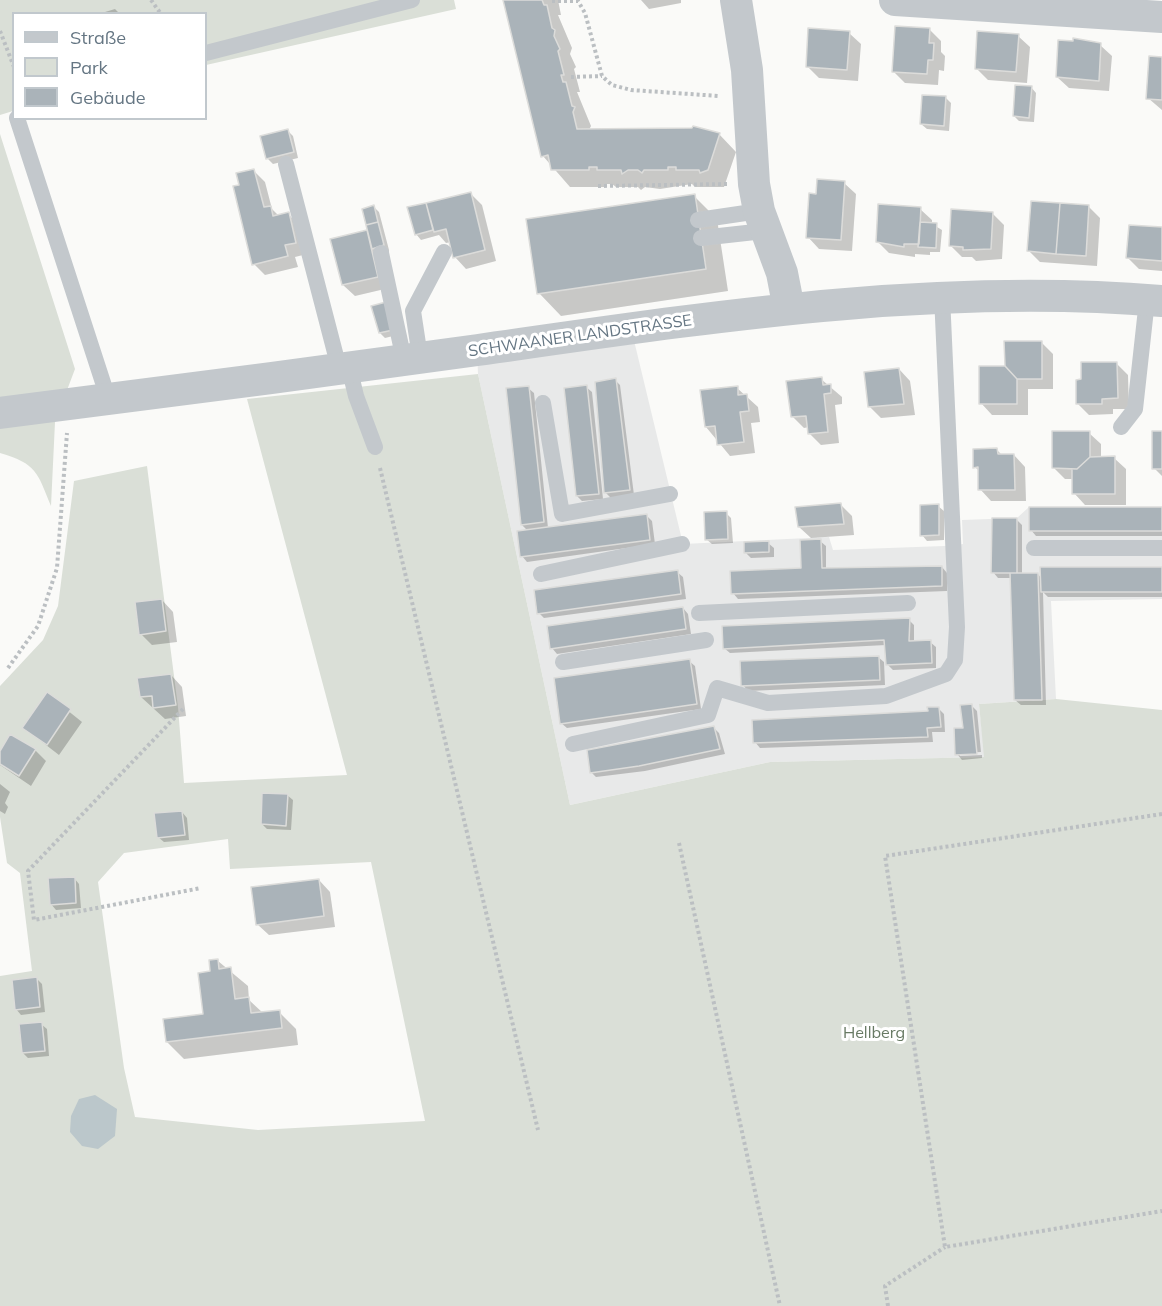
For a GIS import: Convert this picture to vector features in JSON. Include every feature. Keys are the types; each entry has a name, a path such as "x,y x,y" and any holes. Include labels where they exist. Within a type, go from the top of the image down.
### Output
{"street":[{"path":"736,0 749,98 759,209 782,273 789,309"},
{"path":"895,0 1162,18"},
{"name":"SCHWAANER LANDSTRASSE","path":"0,413 631,328 789,309 942,296 1154,301"}],"lane":[{"path":"207,53 412,0"},
{"path":"18,120 108,398"},
{"path":"286,164 344,367 375,447"},
{"path":"698,220 759,209"},
{"path":"701,238 759,209"},
{"path":"412,358 413,310 444,252"},
{"path":"381,253 412,358"},
{"path":"573,744 708,715 717,688 768,703 886,696 946,674 955,660 957,627 942,296"},
{"path":"1122,427 1135,409 1154,301"},
{"path":"543,403 562,514 670,495"},
{"path":"541,574 682,544"},
{"path":"1034,548 1162,548"},
{"path":"699,613 908,603"},
{"path":"563,662 706,640"}],"path":[{"path":"552,1 578,1 585,13 602,76 612,85 631,90 749,98"},
{"path":"0,31 12,62"},
{"path":"571,77 602,76"},
{"path":"598,186 759,209"},
{"path":"8,668 38,626 57,568 66,443"},
{"path":"375,447 537,1130"},
{"path":"183,709 28,871 34,920 201,888"},
{"path":"945,1247 885,856 1162,814"},
{"path":"679,843 780,1306"},
{"path":"888,1306 885,1286 945,1247 1162,1211"}],"shaded area":[{"path":"631,328 683,544 829,537 833,550 944,546 963,544 962,520 1017,518 1029,507 1162,507 1162,599 1051,601 1056,699 979,704 985,757 770,762 570,805 478,374 477,350"},
{"path":"95,1095 117,1109 115,1136 98,1149 82,1146 70,1132 71,1116 79,1099"}],"green space":[{"path":"0,0 454,0 456,9 207,65 207,12 12,12 12,111 0,115"},
{"path":"0,134 75,369 55,422 51,506 34,471 22,461 0,453"},
{"name":"Hellberg","path":"478,374 570,805 770,762 984,757 979,704 1056,699 1162,710 1162,1306 0,1306 0,976 32,971 20,873 7,863 0,817 0,686 43,640 58,606 74,481 147,466 178,707 184,783 347,775 247,399","holes":["228,839 230,869 371,862 425,1121 258,1130 135,1117 124,1068 98,882 124,853"]}],"building":[{"path":"503,0 542,0 544,5 547,5 552,28 555,30 554,36 560,49 558,51 564,75 561,75 563,82 566,82 572,106 575,107 573,112 577,129 692,128 693,126 720,133 708,170 700,173 699,170 676,170 676,167 668,167 668,170 644,170 642,173 638,170 628,170 622,174 621,170 597,170 597,167 589,167 589,170 551,170 548,155 541,157"},
{"path":"895,26 930,28 929,43 934,43 933,60 928,60 927,74 892,72"},
{"path":"808,28 850,31 847,70 806,67"},
{"path":"977,31 1019,34 1016,72 975,69"},
{"path":"1073,38 1101,43 1099,81 1056,77 1058,40 1073,41"},
{"path":"1149,56 1162,57 1162,100 1146,99"},
{"path":"1015,85 1032,86 1029,118 1013,116"},
{"path":"922,95 946,96 944,126 920,124"},
{"path":"288,129 294,152 266,159 260,136"},
{"path":"254,169 264,207 271,206 273,216 289,212 296,243 285,245 288,256 252,265 233,186 239,185 236,173"},
{"path":"817,179 845,181 841,240 806,238 809,193 816,194"},
{"path":"471,192 485,250 453,258 446,229 434,232 426,203"},
{"path":"695,194 706,269 537,294 526,219"},
{"path":"1031,201 1060,203 1056,254 1027,251"},
{"path":"426,203 433,230 415,235 407,207"},
{"path":"1060,203 1089,205 1086,256 1056,254"},
{"path":"878,204 921,207 919,244 904,244 904,247 876,242"},
{"path":"374,205 378,222 366,225 362,209"},
{"path":"951,209 993,212 991,249 963,250 963,247 949,246"},
{"path":"378,222 384,245 372,249 366,225"},
{"path":"920,222 937,223 936,248 918,247"},
{"path":"1129,225 1162,227 1162,261 1126,258"},
{"path":"367,230 378,277 342,285 330,239"},
{"path":"386,302 393,330 379,333 371,306"},
{"path":"1004,341 1042,341 1042,379 1017,379 1005,366"},
{"path":"1081,362 1117,362 1118,398 1102,399 1102,404 1076,404 1076,380 1081,379"},
{"path":"979,366 1005,366 1017,379 1017,404 979,404"},
{"path":"899,368 904,404 868,407 864,372"},
{"path":"822,377 823,385 831,384 831,393 824,394 828,432 808,434 806,416 791,417 786,381"},
{"path":"616,378 630,490 604,493 595,382"},
{"path":"587,385 599,494 576,496 564,388"},
{"path":"529,386 544,522 521,525 506,388"},
{"path":"738,386 738,395 747,394 749,411 740,412 744,442 717,445 715,426 705,427 700,390"},
{"path":"1052,431 1090,431 1090,457 1077,469 1052,468"},
{"path":"1152,431 1162,431 1162,469 1152,469"},
{"path":"997,448 998,454 1014,454 1015,490 978,490 978,467 973,468 973,449"},
{"path":"1115,456 1115,494 1072,494 1072,469 1077,469 1090,457"},
{"path":"841,503 844,524 798,527 795,507"},
{"path":"939,504 939,535 920,536 920,505"},
{"path":"1029,507 1162,507 1162,531 1029,531"},
{"path":"727,511 728,539 705,540 704,512"},
{"path":"647,514 650,540 520,557 517,531"},
{"path":"992,518 1017,518 1017,573 991,573"},
{"path":"821,539 822,568 942,566 942,586 731,594 730,571 801,568 800,540"},
{"path":"769,541 769,552 744,553 744,542"},
{"path":"1040,567 1162,567 1162,592 1041,592"},
{"path":"678,570 681,594 537,614 534,590"},
{"path":"1010,573 1038,573 1042,700 1014,700"},
{"path":"162,599 166,631 139,635 135,602"},
{"path":"683,607 686,629 550,649 547,626"},
{"path":"910,618 909,641 931,640 932,663 886,665 884,640 723,649 722,626"},
{"path":"879,656 880,680 741,686 740,661"},
{"path":"690,659 697,704 560,724 554,678"},
{"path":"171,674 176,705 153,708 152,696 140,697 137,678"},
{"path":"47,692 71,709 47,745 22,728"},
{"path":"972,704 977,754 955,755 954,728 963,728 960,705"},
{"path":"927,707 939,707 941,727 927,728 928,737 753,743 752,720 928,711"},
{"path":"714,726 720,749 639,766 590,773 587,750"},
{"path":"10,734 36,749 19,776 0,764 0,751"},
{"path":"262,793 288,794 286,826 261,824"},
{"path":"182,811 185,835 157,838 154,813"},
{"path":"75,877 76,903 50,905 48,878"},
{"path":"319,879 324,916 256,925 251,887"},
{"path":"218,959 219,969 231,967 235,999 249,997 251,1013 280,1010 282,1028 166,1042 163,1019 203,1014 198,973 210,971 209,960"},
{"path":"37,977 40,1007 15,1010 12,980"},
{"path":"42,1022 45,1051 22,1053 19,1024"}]}
